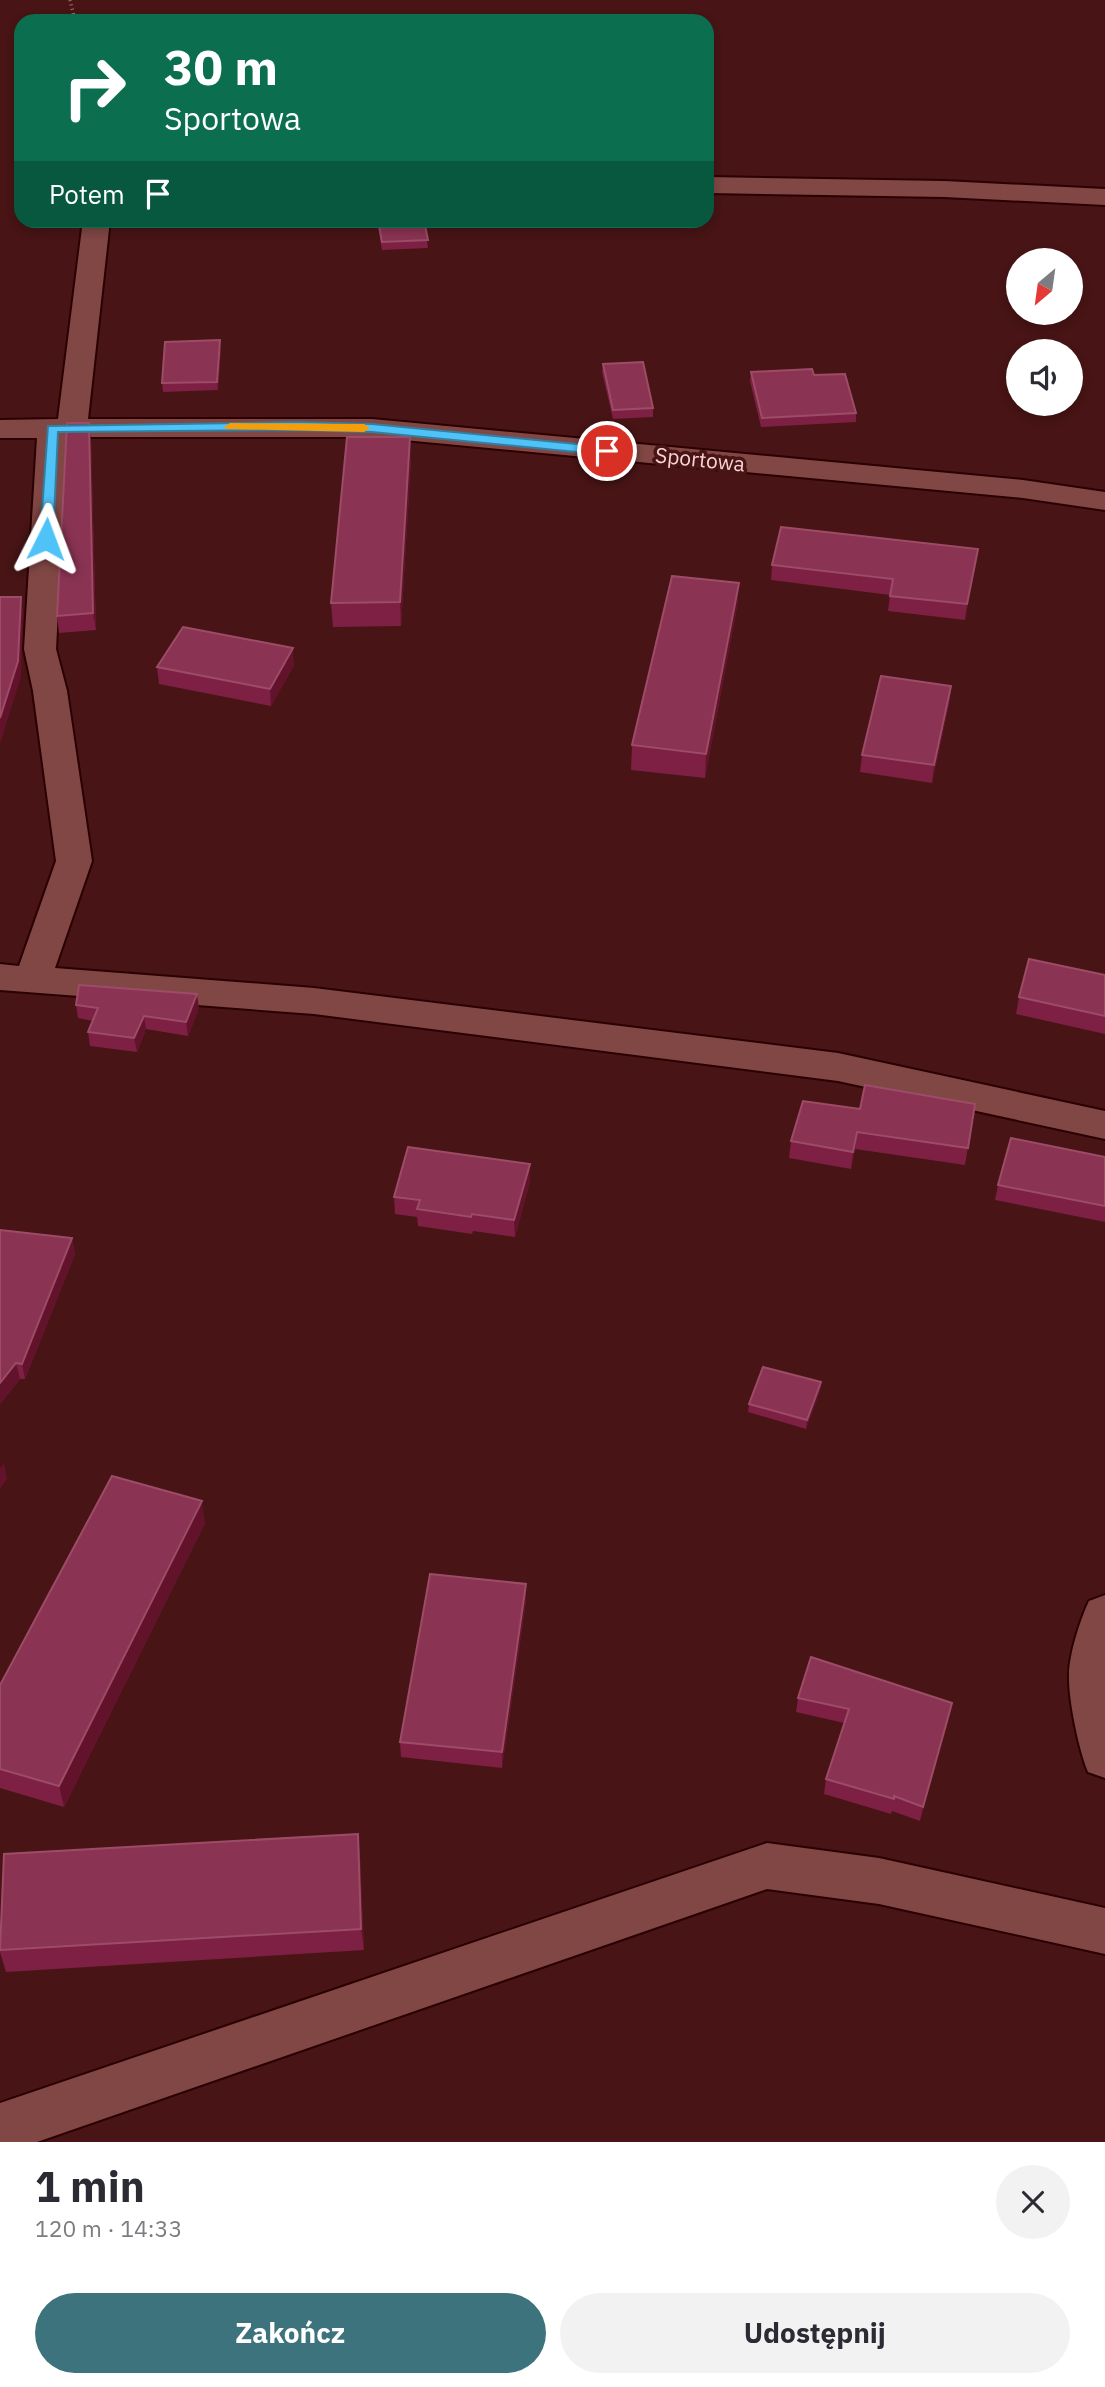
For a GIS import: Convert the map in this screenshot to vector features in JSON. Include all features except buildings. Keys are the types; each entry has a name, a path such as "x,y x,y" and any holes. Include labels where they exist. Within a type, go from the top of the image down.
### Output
{"street":[{"path":"714,185 944,189 1105,197"},
{"path":"96,228 62,429 40,649 50,691 75,861 16,978 314,1000 838,1067 1105,1125"},
{"name":"Sportowa","path":"0,429 281,426 372,428 1023,489 1105,501"},
{"path":"1105,1615 1092,1675 1105,1757"},
{"path":"0,2129 767,1866 879,1881 1098,1920"}],"slow traffic":[{"path":"230,427 364,428"}],"route":[{"path":"46,539 52,429 295,426 372,428 607,451"}]}
